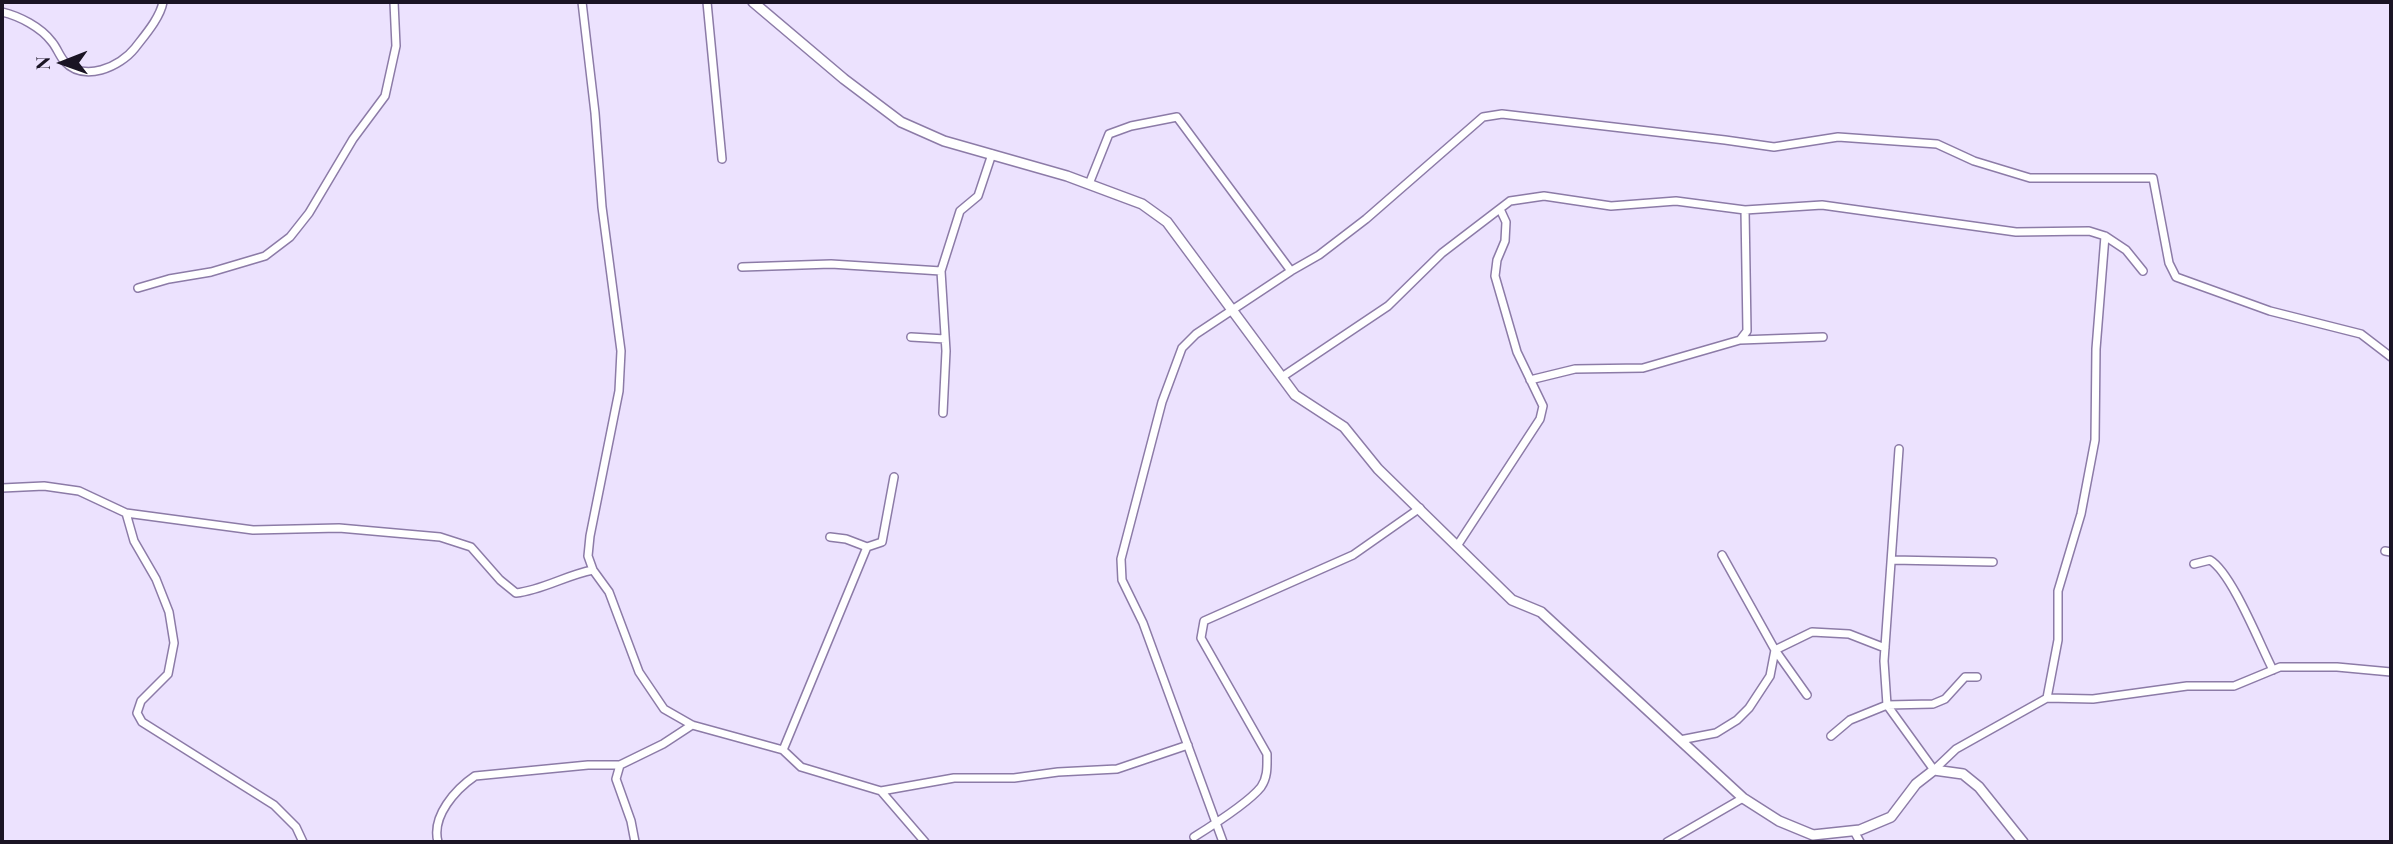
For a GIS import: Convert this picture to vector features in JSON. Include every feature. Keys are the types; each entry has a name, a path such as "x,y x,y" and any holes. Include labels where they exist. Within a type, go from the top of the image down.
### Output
{"street":[{"path":"2,12 19,17 51,40 64,61 77,70 93,71 118,65 133,50 161,10 163,2"},
{"path":"138,288 169,279 211,272 265,256 290,237 309,213 353,139 385,96 396,46 394,2"},
{"path":"582,2 595,113 602,207 621,351 619,391 588,556 593,570 609,592 639,672 664,709 692,725 783,750 801,767 881,791 954,778 1014,778 1058,772 1117,769 1188,745"},
{"path":"707,2 722,159"},
{"path":"753,2 844,79 901,122 944,141 1089,184 1142,204 1167,222 1295,395 1344,427 1378,469 1512,600 1541,612 1743,799 1779,821 1813,835 1854,831 1891,817 1916,784 1956,749 2047,698 2093,699 2187,686 2234,685 2280,667 2306,666 2391,672"},
{"path":"1223,842 1143,623 1122,580 1121,559 1162,402 1182,348 1196,334 1319,255 1366,219 1483,117 1502,114 1774,148 1838,137 1937,144 1974,161 2030,178 2153,178 2169,263 2176,277 2270,311 2361,334 2391,358"},
{"path":"1089,184 1109,134 1131,126 1177,117 1291,271"},
{"path":"943,413 945,338 942,271 960,211 978,196 992,154"},
{"path":"1282,377 1388,306 1442,253 1510,201 1544,196 1611,206 1676,201 1745,210 1822,205 2016,232 2089,231 2105,236 2126,250 2143,271"},
{"path":"1457,546 1540,419 1543,405 1517,352 1495,276 1497,260 1505,241 1506,222 1500,209"},
{"path":"1740,340 1747,331 1745,210"},
{"path":"2047,698 2058,640 2059,591 2081,514 2095,440 2096,349 2105,236"},
{"path":"742,267 831,264 942,271"},
{"path":"911,337 945,338"},
{"path":"1530,380 1575,369 1643,368 1740,340 1823,337"},
{"path":"1899,449 1885,648 1887,705 1934,769 1963,774 1979,788 2023,842"},
{"path":"830,537 846,539 867,547 882,542 894,477"},
{"path":"2,488 44,486 79,491 126,513 253,530 339,528 440,537 471,547 500,580 516,593 531,591 575,573 593,570"},
{"path":"1194,837 1216,823 1260,787 1267,772 1267,754 1201,638 1204,621 1353,555 1420,508"},
{"path":"126,513 134,541 156,579 169,612 174,643 168,674 142,701 137,713 142,722 274,805 296,827 303,842"},
{"path":"783,750 867,547"},
{"path":"1722,555 1775,650 1807,695"},
{"path":"1892,560 1993,562"},
{"path":"2194,564 2210,560 2217,564 2238,599 2273,670"},
{"path":"1775,650 1812,632 1849,634 1885,648"},
{"path":"1680,740 1716,733 1737,720 1749,708 1770,676 1775,650"},
{"path":"1831,736 1850,720 1887,705 1933,704 1945,699 1965,677 1977,677"},
{"path":"438,842 436,837 440,818 449,800 463,784 475,776 588,765 620,765 663,744 692,725"},
{"path":"620,765 616,779 631,821 635,842"},
{"path":"881,791 925,842"},
{"path":"1667,842 1677,840 1743,799"},
{"path":"1854,831 1860,842"}]}
